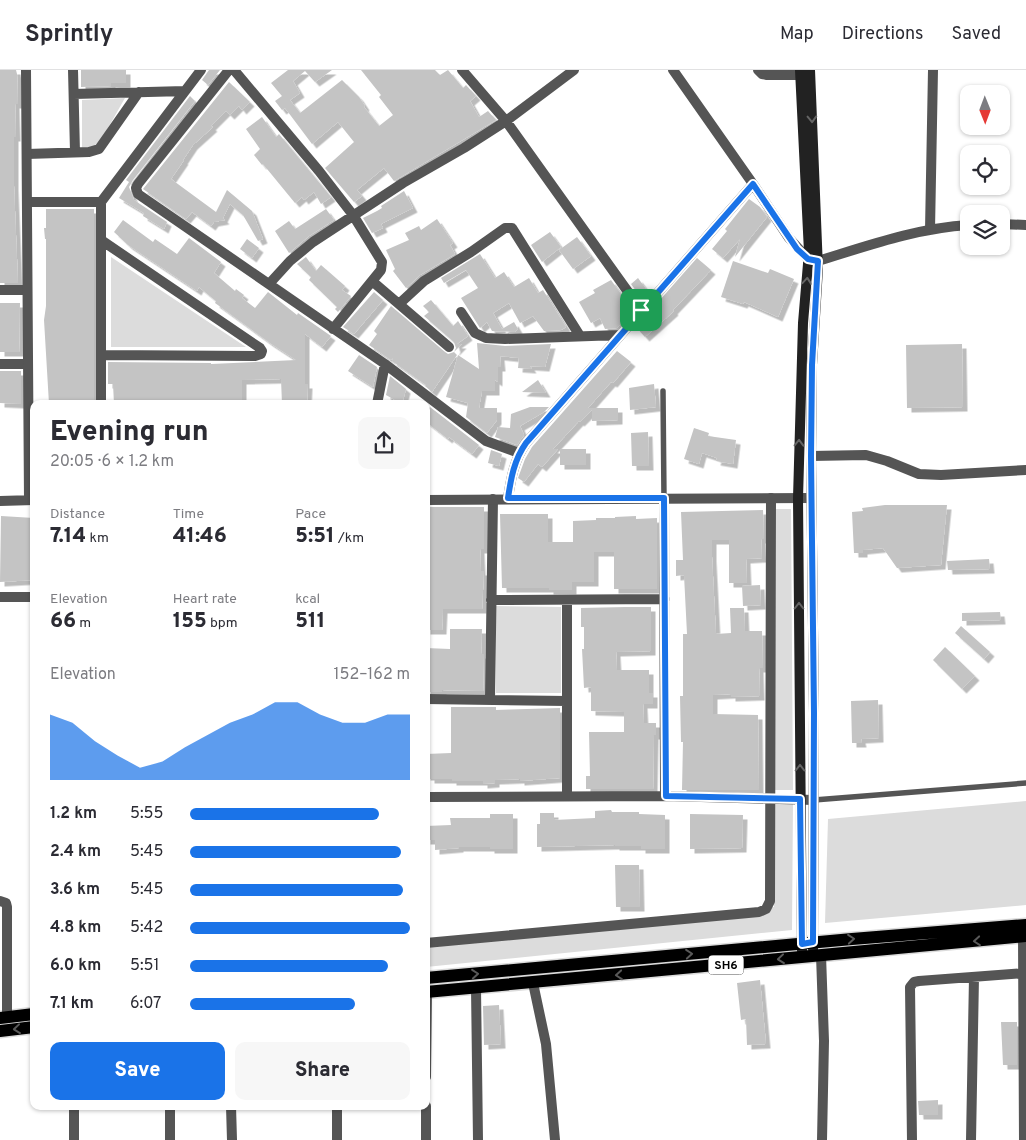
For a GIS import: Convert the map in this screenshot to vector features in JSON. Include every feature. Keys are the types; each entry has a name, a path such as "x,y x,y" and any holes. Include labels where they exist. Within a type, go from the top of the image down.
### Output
{"main road":[{"path":"807,943 814,800 811,498 813,260 810,70"},
{"path":"800,72 813,260 803,332 798,498 800,799 807,943 812,956"},
{"name":"SH6","path":"430,978 807,943 1025,932"},
{"name":"SH6","path":"430,992 812,956 1025,932"},
{"path":"4,1017 30,1014"},
{"path":"0,1031 30,1027"}],"street":[{"path":"26,70 27,290 30,401"},
{"path":"74,70 75,152"},
{"path":"102,400 101,202 201,70"},
{"path":"230,70 138,184 136,191 385,364 486,441 519,453"},
{"path":"234,70 319,171 353,215 382,262 381,270 333,329"},
{"path":"462,70 506,121 641,310"},
{"path":"269,284 290,261 314,242 403,183 506,121 574,70"},
{"path":"673,70 789,238 813,260 894,238 946,226 960,225"},
{"path":"758,70 762,74 767,75 800,72"},
{"path":"930,230 933,70"},
{"path":"26,154 95,151 102,146 139,92"},
{"path":"74,94 185,92"},
{"path":"508,498 511,478 519,453 619,335 753,184"},
{"path":"27,202 101,202"},
{"path":"1010,224 1026,225"},
{"path":"399,304 424,281 505,228 512,228 580,336"},
{"path":"101,240 262,351 261,354 255,356 101,355"},
{"path":"372,281 449,347"},
{"path":"0,290 27,290"},
{"path":"461,312 475,332 486,338 619,335"},
{"path":"0,364 28,364"},
{"path":"378,400 385,364"},
{"path":"811,456 866,455 919,474 940,475 1026,470"},
{"path":"430,500 508,498 811,498"},
{"path":"664,498 666,796"},
{"path":"430,943 749,913 766,909 770,901 770,498"},
{"path":"490,700 493,499"},
{"path":"0,501 30,500"},
{"path":"0,597 30,597"},
{"path":"491,600 665,599"},
{"path":"567,600 567,796"},
{"path":"430,699 567,701"},
{"path":"430,797 666,796 814,800"},
{"path":"0,901 6,903 7,907 4,1017"},
{"path":"1024,1140 1025,932"},
{"path":"812,956 824,1041 822,1140"},
{"path":"912,1140 910,986 914,982 919,981 1025,973"},
{"path":"971,1140 974,977"},
{"path":"533,983 546,1044 555,1140"},
{"path":"476,988 478,1140"},
{"path":"74,1110 74,1140"},
{"path":"170,1110 170,1140"},
{"path":"231,1110 232,1140"},
{"path":"336,1140 337,1110"},
{"path":"426,1110 426,1140"}],"lane":[{"path":"663,391 664,498"},
{"path":"814,800 1026,783"}],"shaded area":[{"path":"125,98 96,149 82,149 82,100"},
{"path":"111,257 246,347 111,347"},
{"path":"776,509 791,509 793,790 774,790"},
{"path":"496,606 561,607 561,693 496,693"},
{"path":"793,800 792,930 430,967 430,939 774,907 774,801"},
{"path":"1026,801 1026,905 825,923 828,819"}],"building":[{"path":"0,70 16,70 17,74 18,104 15,104 14,186 18,283 0,283"},
{"path":"81,70 126,70 126,83 111,83 111,86 81,87"},
{"path":"209,70 220,70 208,85 202,80"},
{"path":"288,70 332,70 315,82 305,71 293,81 300,93 290,100 300,113 342,80 359,97 364,107 379,126 393,115 379,97 381,95 361,70 435,70 440,75 448,70 463,88 466,85 476,96 470,101 479,117 488,111 496,120 394,181 384,168 357,190 362,196 354,202 325,168 354,142 338,122 312,144 285,108 282,110 275,101 282,96 271,83"},
{"path":"229,82 250,102 242,110 239,106 230,115 226,111 211,126 213,127 193,145 171,179 216,212 227,190 252,211 263,239 258,241 243,215 230,204 223,218 225,220 214,222 211,226 192,212 186,219 143,189"},
{"path":"190,96 195,101 129,187 134,200 167,222 164,229 143,216 144,213 119,198 129,182 126,180"},
{"path":"262,117 276,137 279,134 331,197 321,204 314,192 304,200 302,197 295,203 262,165 254,155 260,149 246,129"},
{"path":"404,191 413,208 381,224 383,228 372,233 363,218 382,208 381,206"},
{"path":"749,199 760,207 767,217 735,257 740,239 723,258 712,249"},
{"path":"46,209 94,209 94,400 49,400 44,320 46,306 46,239 44,228 46,228"},
{"path":"326,209 334,220 309,236 289,253 275,231 289,221 295,229"},
{"path":"437,219 453,243 450,245 455,254 420,275 406,288 393,271 395,269 386,250 409,240 405,233 419,226 421,230"},
{"path":"123,220 153,242 155,239 177,254 189,238 221,262 214,273 235,291 236,289 244,295 242,298 255,308 268,292 297,315 298,313 331,336 322,347 305,334 305,384 308,384 307,400 282,400 281,379 242,380 242,400 114,400 113,384 108,384 108,362 211,364 296,360 215,303 216,301 199,287 197,291 128,245 114,232"},
{"path":"550,232 561,247 542,262 531,245"},
{"path":"577,237 591,256 573,269 559,250"},
{"path":"247,239 259,248 252,258 240,249"},
{"path":"480,254 495,278 504,272 514,287 529,278 538,293 543,290 566,327 561,330 544,331 533,316 520,323 509,303 493,313 502,329 514,322 518,329 515,332 492,331 487,322 480,328 461,298 478,288 466,270 444,283 441,278"},
{"path":"306,257 316,271 321,265 345,286 342,290 351,296 338,312 335,309 337,307 309,280 311,277 297,264"},
{"path":"697,258 711,270 674,311 645,337 636,327"},
{"path":"733,261 768,273 770,269 794,279 778,317 744,302 743,304 721,297"},
{"path":"638,278 646,289 639,295 631,284"},
{"path":"611,280 633,311 617,328 605,329 600,318 591,323 579,302 595,293 593,290"},
{"path":"374,292 383,300 354,334 343,327"},
{"path":"431,300 453,326 458,321 468,336 457,344 462,344 454,352 456,348 454,342 424,316 429,312 423,306"},
{"path":"0,303 20,303 19,352 0,352"},
{"path":"391,306 445,352 448,354 454,352 457,355 432,392 426,385 392,361 393,358 391,360 369,345 377,334 374,331"},
{"path":"477,343 505,346 551,344 545,367 530,366 532,369 518,368 519,358 500,356 501,367 498,367 498,382 495,380 495,391 482,391 479,408 497,408 497,420 487,433 466,417 468,403 446,397 458,355 479,369"},
{"path":"962,344 963,407 907,408 906,345"},
{"path":"617,351 631,362 588,408 618,408 618,420 592,421 592,410 553,449 558,449 542,467 538,464 524,482 518,478 532,447"},
{"path":"359,355 377,367 373,387 348,371"},
{"path":"0,371 21,371 21,404 0,403"},
{"path":"390,376 406,389 403,400 395,400 386,395"},
{"path":"538,380 546,393 522,392"},
{"path":"654,384 656,407 630,410 629,388"},
{"path":"430,407 479,445 472,454 449,437 448,439 430,425"},
{"path":"530,407 549,407 520,426 524,435 517,445 495,437 498,427 510,428 511,414"},
{"path":"694,428 709,433 708,436 736,440 733,464 716,461 717,458 702,453 699,464 684,459"},
{"path":"648,432 649,466 632,466 631,433"},
{"path":"560,449 586,449 586,465 560,465"},
{"path":"491,450 502,454 499,466 488,463"},
{"path":"885,505 947,505 941,565 897,568 883,548 863,550 863,553 854,553 852,512 863,511 862,508"},
{"path":"430,507 484,507 484,549 480,549 481,571 484,571 482,609 443,609 442,630 430,630"},
{"path":"763,510 764,539 761,539 762,558 746,559 747,583 729,583 729,540 712,540 716,634 731,633 730,608 744,608 745,631 762,631 763,668 759,668 760,696 731,697 731,694 713,695 713,714 758,715 759,790 682,790 683,742 681,742 680,696 683,696 683,634 687,634 684,575 676,576 676,560 683,560 681,512"},
{"path":"500,514 548,514 548,542 573,542 573,521 636,516 636,519 657,518 657,589 614,589 614,552 594,552 594,582 572,582 572,590 502,588"},
{"path":"1,516 30,518 30,580 0,582"},
{"path":"989,559 990,569 948,570 947,561"},
{"path":"760,585 761,605 743,606 742,586"},
{"path":"651,607 651,651 616,652 617,670 649,670 649,693 653,693 653,704 643,704 644,723 656,723 653,789 586,789 586,776 590,776 589,732 624,732 624,712 591,711 591,687 584,688 582,649 584,649 584,627 581,627 581,608"},
{"path":"1000,612 1001,620 962,621 962,613"},
{"path":"961,626 990,652 984,659 955,633"},
{"path":"450,629 482,629 481,654 484,654 483,691 442,690 442,692 430,692 430,648 450,649"},
{"path":"945,647 975,676 962,689 933,660"},
{"path":"878,700 879,738 861,739 862,743 852,743 851,701"},
{"path":"451,707 496,707 496,710 560,708 560,778 520,781 520,779 495,780 495,783 483,784 483,781 430,779 430,754 451,753"},
{"path":"611,810 612,812 639,812 639,814 665,815 665,849 641,849 641,846 615,845 537,847 537,824 540,824 540,813 554,813 554,820 595,818 595,811"},
{"path":"490,814 513,814 513,849 459,847 435,850 435,840 430,840 430,826 451,825 450,818 490,818"},
{"path":"690,814 743,815 742,848 690,849"},
{"path":"615,865 639,865 640,907 616,907"},
{"path":"760,980 766,1044 747,1045 746,1019 741,1020 737,983"},
{"path":"499,1005 501,1044 484,1045 483,1006"},
{"path":"1001,1022 1017,1022 1017,1065 1003,1065"},
{"path":"938,1100 938,1115 919,1115 918,1101"}],"route":[{"path":"753,184 797,249 808,259 818,261 812,365 811,456 814,713 813,942 802,944 800,799 666,796 664,498 508,498 515,464 519,453 526,443 641,310 753,184"}]}
